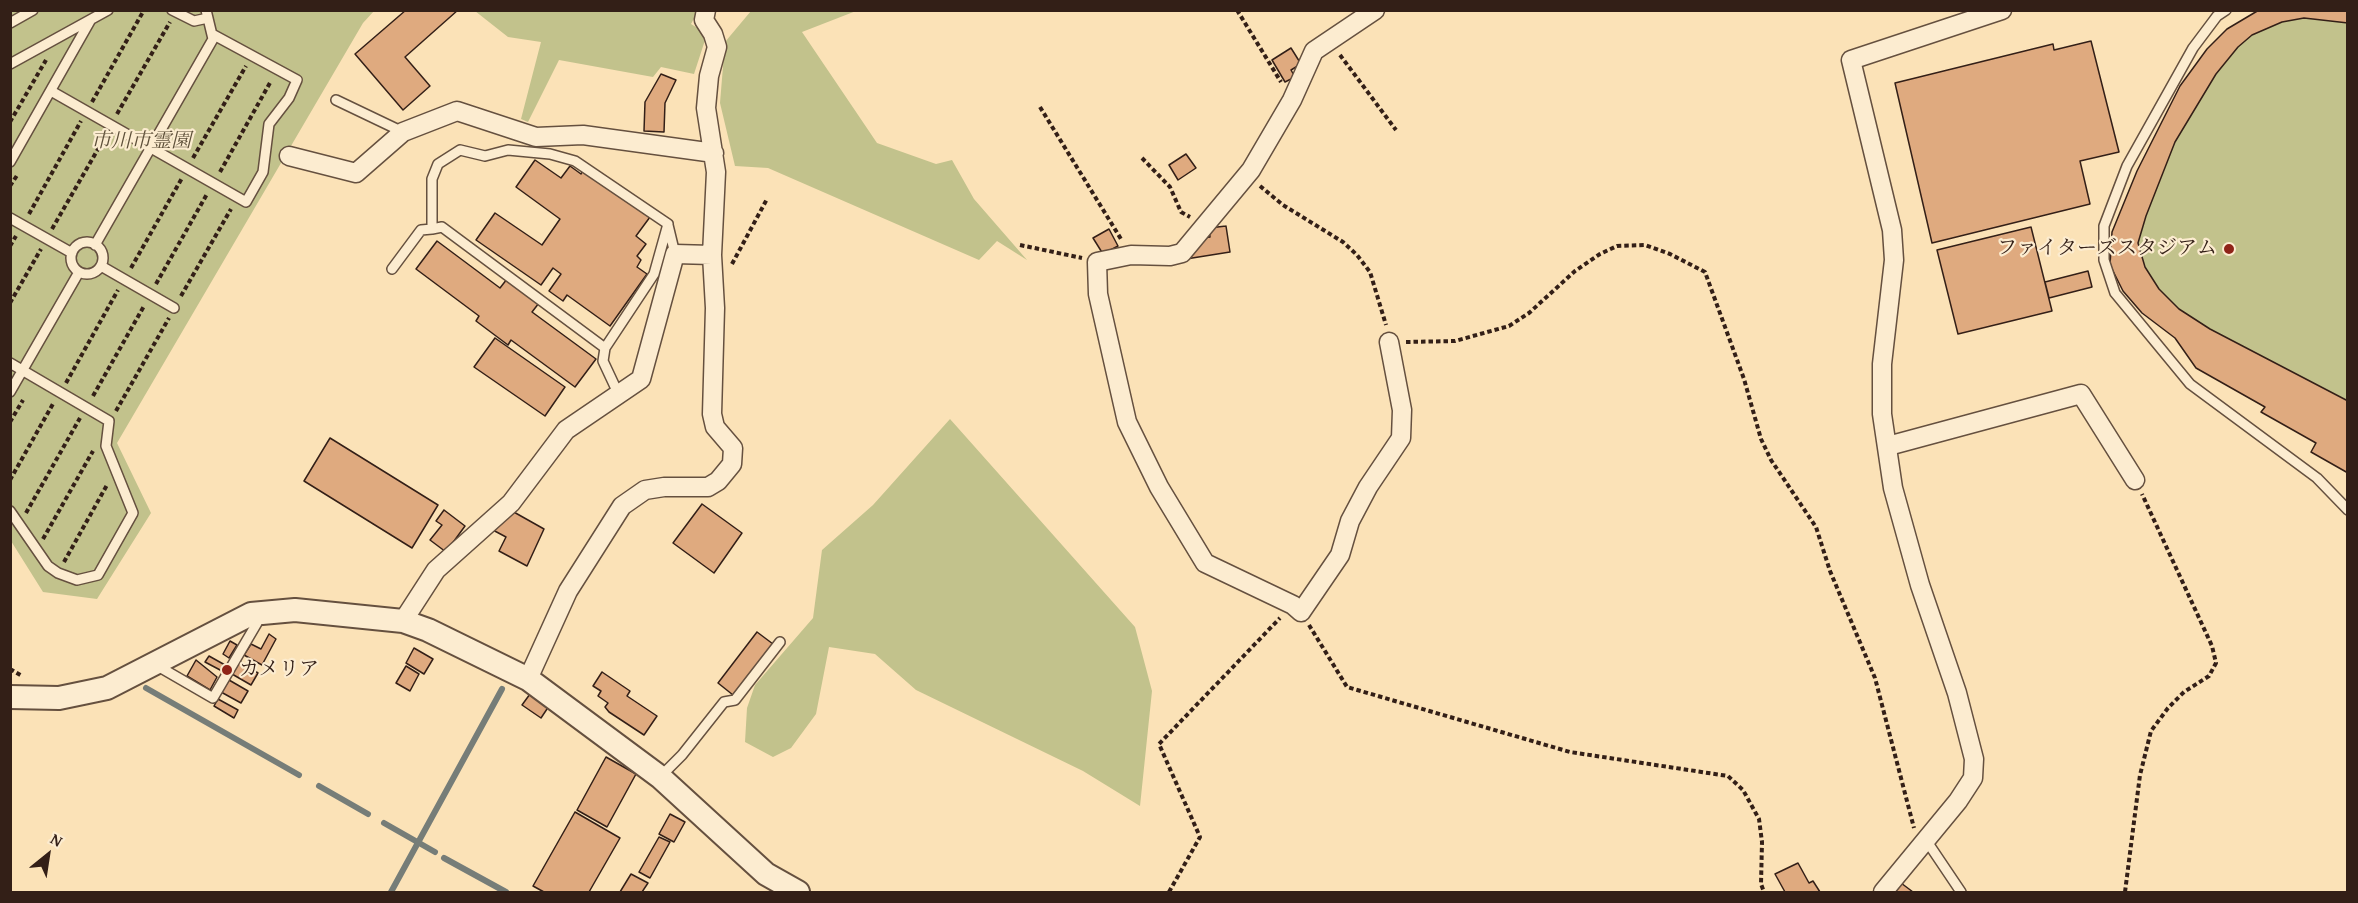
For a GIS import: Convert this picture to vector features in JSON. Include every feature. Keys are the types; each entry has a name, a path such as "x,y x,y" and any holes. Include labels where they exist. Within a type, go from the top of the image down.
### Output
{"street":[{"path":"528,679 568,591 622,506 645,490 664,487 708,487 717,482 732,464 733,448 715,426 712,414 715,308 712,255 716,172 706,108 709,76 717,47 713,34 704,20 706,10"},
{"path":"1375,10 1314,51 1292,100 1251,170 1182,253 1170,256 1131,255 1097,262 1098,294 1127,422 1159,486 1206,563 1297,608 1340,555 1350,521 1368,487 1401,438 1402,410 1389,342"},
{"path":"1883,892 1973,778 1974,759 1957,693 1920,585 1893,488 1882,414 1882,364 1894,260 1892,230 1851,60 2002,10"},
{"path":"289,156 356,173 403,132 457,111 536,137 583,135 714,153"},
{"path":"403,621 436,570 511,503 566,430 641,379 675,255 712,255"},
{"path":"1888,446 2081,394 2135,480"},
{"path":"10,697 48,699 107,688 156,665 251,614 295,609 403,621 428,630 528,679 660,777 766,874 798,892"}],"lane":[{"path":"10,23 33,10"},
{"path":"10,64 108,10"},
{"path":"2226,10 2217,16 2193,48 2127,166 2104,226 2104,260 2115,293 2190,384 2317,478 2348,510"},
{"path":"95,245 213,39 207,14 194,21 174,11"},
{"path":"10,162 90,21"},
{"path":"51,90 246,202 263,172 269,124 288,98 297,80 212,34"},
{"path":"336,100 403,132"},
{"path":"432,229 432,179 438,164 460,150 485,156 508,150 550,154 575,161 668,224 675,255"},
{"path":"10,218 72,253"},
{"path":"618,393 603,361 605,348 654,274 668,224"},
{"path":"392,269 421,230 442,227 605,348"},
{"path":"82,243 95,245 102,254 101,266 92,274 79,272 72,263 72,253 82,243"},
{"path":"101,266 174,308"},
{"path":"10,392 79,272"},
{"path":"10,363 109,421 106,446 133,514 98,575 77,580 57,573 48,566 10,511"},
{"path":"156,665 213,698 257,623 251,614"},
{"path":"660,777 682,755 724,702 735,700 780,642"},
{"path":"1922,844 1961,892"}],"path":[{"path":"10,246 144,10"},
{"path":"1237,10 1292,100"},
{"path":"10,303 174,11"},
{"path":"10,122 57,39"},
{"path":"1327,41 1351,67 1396,130"},
{"path":"1040,107 1131,255"},
{"path":"1142,158 1170,187 1181,212 1204,225"},
{"path":"1251,170 1260,187 1283,205 1343,242 1357,255 1370,272 1389,342 1455,341 1509,326 1529,313 1575,271 1600,254 1617,246 1645,245 1670,254 1705,272 1744,379 1761,439 1771,460 1816,527 1830,571 1875,678 1922,844"},
{"path":"37,550 237,197"},
{"path":"731,269 734,257 767,199"},
{"path":"1020,245 1097,262"},
{"path":"57,573 116,470"},
{"path":"2125,892 2139,775 2151,730 2184,692 2209,676 2216,663 2212,646 2135,480"},
{"path":"1169,892 1200,837 1159,744 1297,608 1347,687 1570,753 1728,777 1743,790 1759,819 1762,842 1761,884 1764,892"}],"green space":[{"name":"市川市霊園","path":"11,11 374,11 363,23 117,443 151,513 97,599 43,592 11,541"},
{"path":"475,11 698,11 691,24 707,34 694,74 661,67 653,77 559,60 528,122 521,119 541,42 508,37"},
{"path":"751,11 856,11 802,32 877,143 936,164 952,160 974,199 1027,260 997,241 979,260 768,168 735,166 720,103 725,42"},
{"name":"ファイターズスタジアム","path":"2259,11 2347,11 2347,473 2311,452 2315,442 2261,412 2264,407 2196,368 2175,338 2142,313 2123,291 2110,265 2112,232 2137,171 2180,86 2227,29"},
{"path":"950,419 1135,627 1152,691 1140,806 1083,771 916,690 875,654 829,647 816,714 791,748 773,757 745,742 747,708 755,685 813,618 822,550 873,505"}],"building":[{"path":"406,10 458,10 405,57 430,86 403,110 355,54"},
{"path":"2259,10 2348,10 2348,23 2304,18 2282,22 2252,35 2238,47 2216,74 2175,142 2138,243 2145,267 2159,289 2179,309 2210,329 2348,401 2348,473 2311,452 2316,443 2261,412 2265,407 2196,368 2175,338 2142,313 2123,291 2110,265 2112,232 2137,171 2180,86 2207,49 2227,29"},
{"path":"2091,41 2119,152 2080,161 2090,204 1932,243 1895,83 2053,44 2054,50"},
{"path":"1291,48 1301,64 1291,70 1295,77 1285,82 1272,60"},
{"path":"661,74 676,80 665,103 664,132 644,131 645,102"},
{"path":"1186,154 1196,168 1178,180 1169,165"},
{"path":"535,160 561,178 570,166 581,174 583,170 650,217 636,236 646,244 637,256 641,260 637,267 647,274 610,326 567,295 563,301 549,291 561,274 553,268 541,285 476,240 495,213 542,245 560,219 516,187"},
{"path":"1226,226 1230,252 1186,259 1197,239 1210,237 1209,228"},
{"path":"2031,227 2052,311 1958,334 1937,250"},
{"path":"1109,229 1118,246 1103,254 1093,238"},
{"path":"437,241 500,288 507,279 539,303 532,312 596,359 575,387 511,340 508,345 476,321 479,316 416,269"},
{"path":"2088,271 2092,287 2049,298 2045,282"},
{"path":"495,338 565,387 545,416 474,367"},
{"path":"330,438 438,505 412,548 304,481"},
{"path":"702,504 742,533 714,573 673,543"},
{"path":"444,510 465,526 446,552 430,540 442,525 436,521"},
{"path":"512,511 544,529 527,566 499,551 506,537 491,529"},
{"path":"757,632 773,644 733,695 718,683"},
{"path":"269,634 276,639 262,665 244,655 251,644 261,649"},
{"path":"230,641 237,645 229,658 223,654"},
{"path":"414,648 433,659 424,674 406,663"},
{"path":"209,656 225,665 222,671 205,662"},
{"path":"196,660 217,677 210,690 187,676"},
{"path":"239,661 258,673 251,685 232,674"},
{"path":"406,666 419,674 410,691 396,683"},
{"path":"602,672 630,691 627,696 657,716 644,735 605,707 608,703 598,696 601,691 593,686"},
{"path":"229,680 248,691 241,703 221,692"},
{"path":"530,694 549,706 541,718 522,705"},
{"path":"218,699 238,710 234,718 214,706"},
{"path":"606,757 636,774 607,827 577,810"},
{"path":"575,812 620,838 589,892 544,892 533,886"},
{"path":"670,814 685,822 674,842 659,834"},
{"path":"659,837 670,842 650,878 639,872"},
{"path":"1798,863 1809,883 1813,881 1820,892 1785,892 1775,874"},
{"path":"631,874 648,883 642,892 620,892"},
{"path":"1901,883 1913,892 1893,892"}],"waterway":[{"path":"146,688 299,775"},
{"path":"391,892 502,689"},
{"path":"319,786 368,814"},
{"path":"384,823 435,852"},
{"path":"444,858 506,892"}],"place":[{"name":"ファイターズスタジアム","path":"2229,249"},
{"name":"カメリア","path":"227,670"}]}
